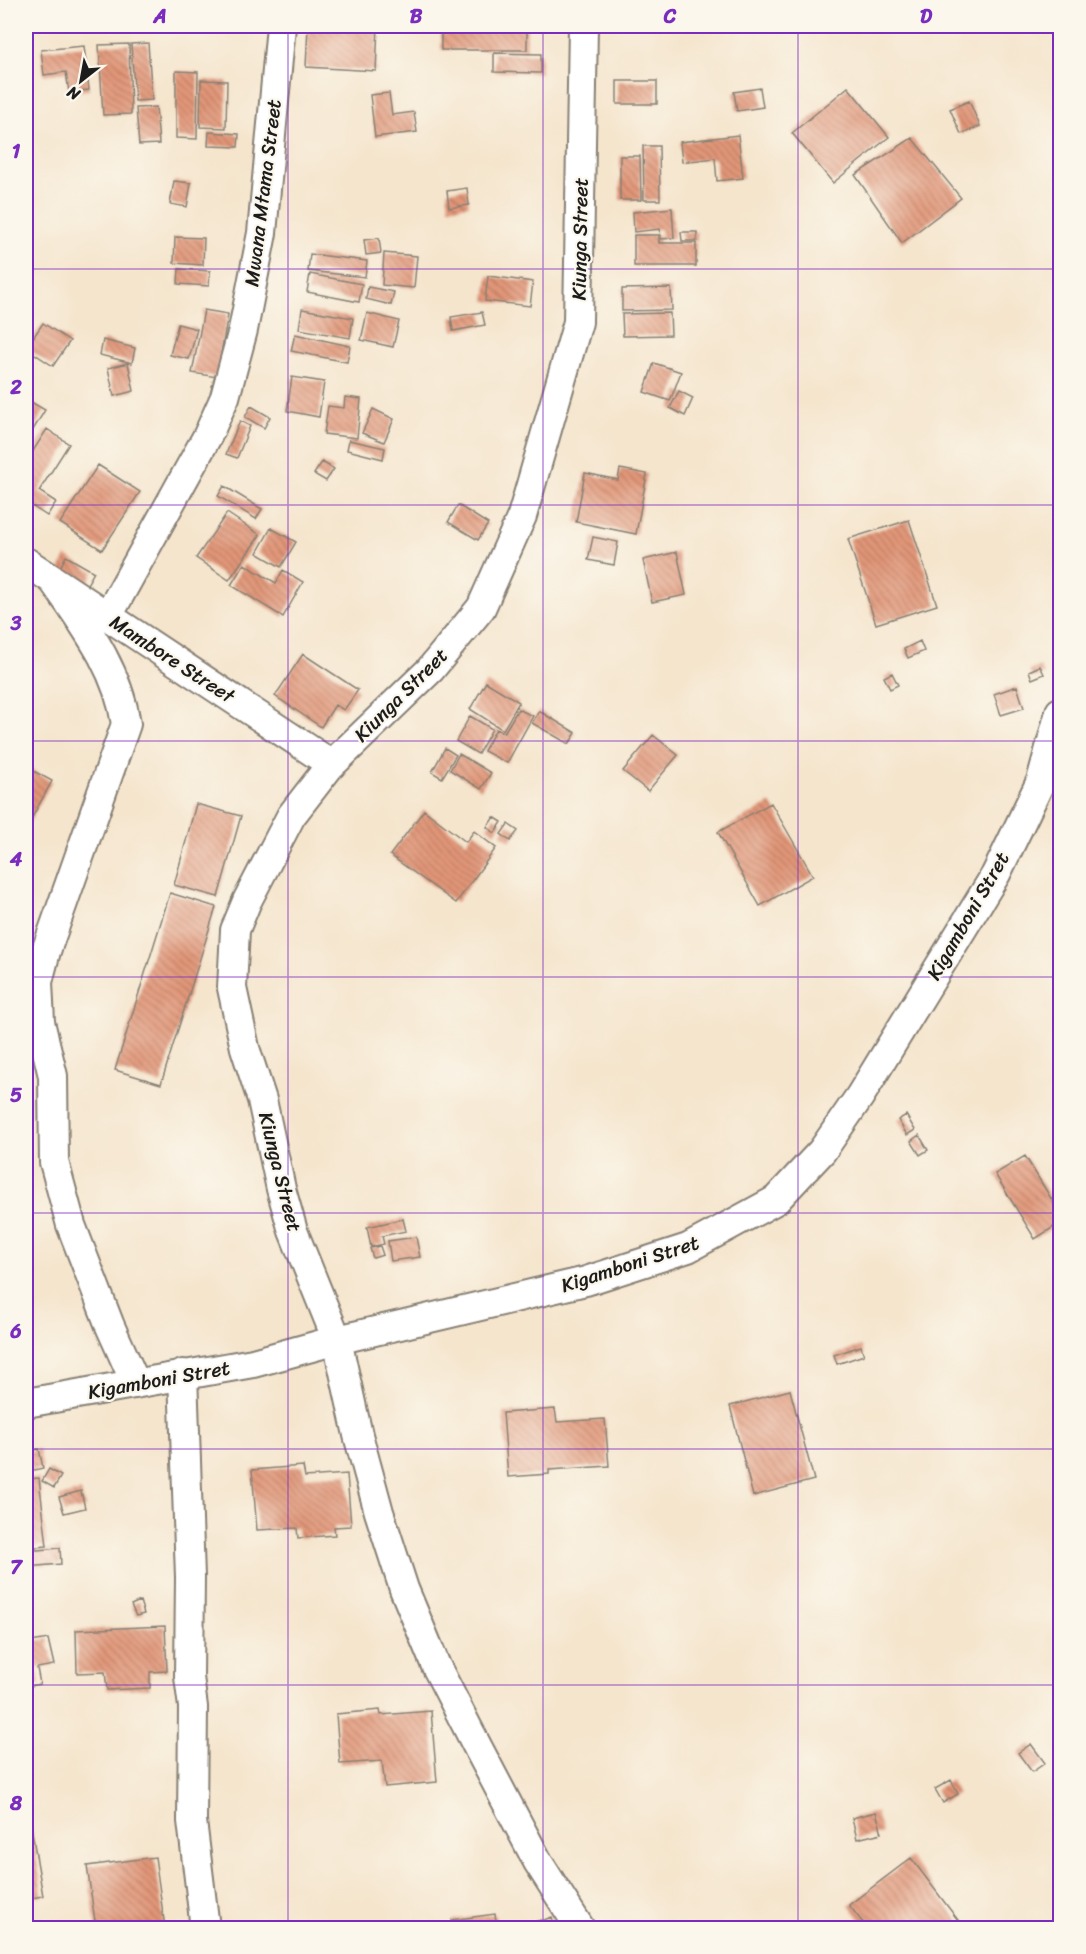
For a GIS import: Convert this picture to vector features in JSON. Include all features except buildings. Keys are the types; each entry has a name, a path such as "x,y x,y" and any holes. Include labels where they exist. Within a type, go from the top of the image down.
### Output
{"street":[{"name":"Mwana Mtama Street","path":"108,616 208,435 225,397 243,330 262,233 281,26"},
{"name":"Kiunga Street","path":"580,1929 538,1862 477,1746 436,1666 404,1589 375,1501 337,1340 293,1230 275,1166 262,1100 245,1048 232,988 235,930 247,901 291,816 329,767 430,670 481,608 522,516 579,322 583,26"},
{"name":"Mambore Street","path":"26,562 319,756"},
{"path":"53,580 99,648 122,697 126,724 46,951 38,982 40,1022 54,1076 54,1162 71,1225 110,1326 136,1384"},
{"name":"Kigamboni Stret","path":"26,1403 253,1363 337,1340 586,1281 688,1248 776,1200 822,1151 860,1096 996,874 1041,781 1060,712"},
{"path":"183,1374 190,1577 189,1677 193,1707 192,1821 205,1929"}]}
